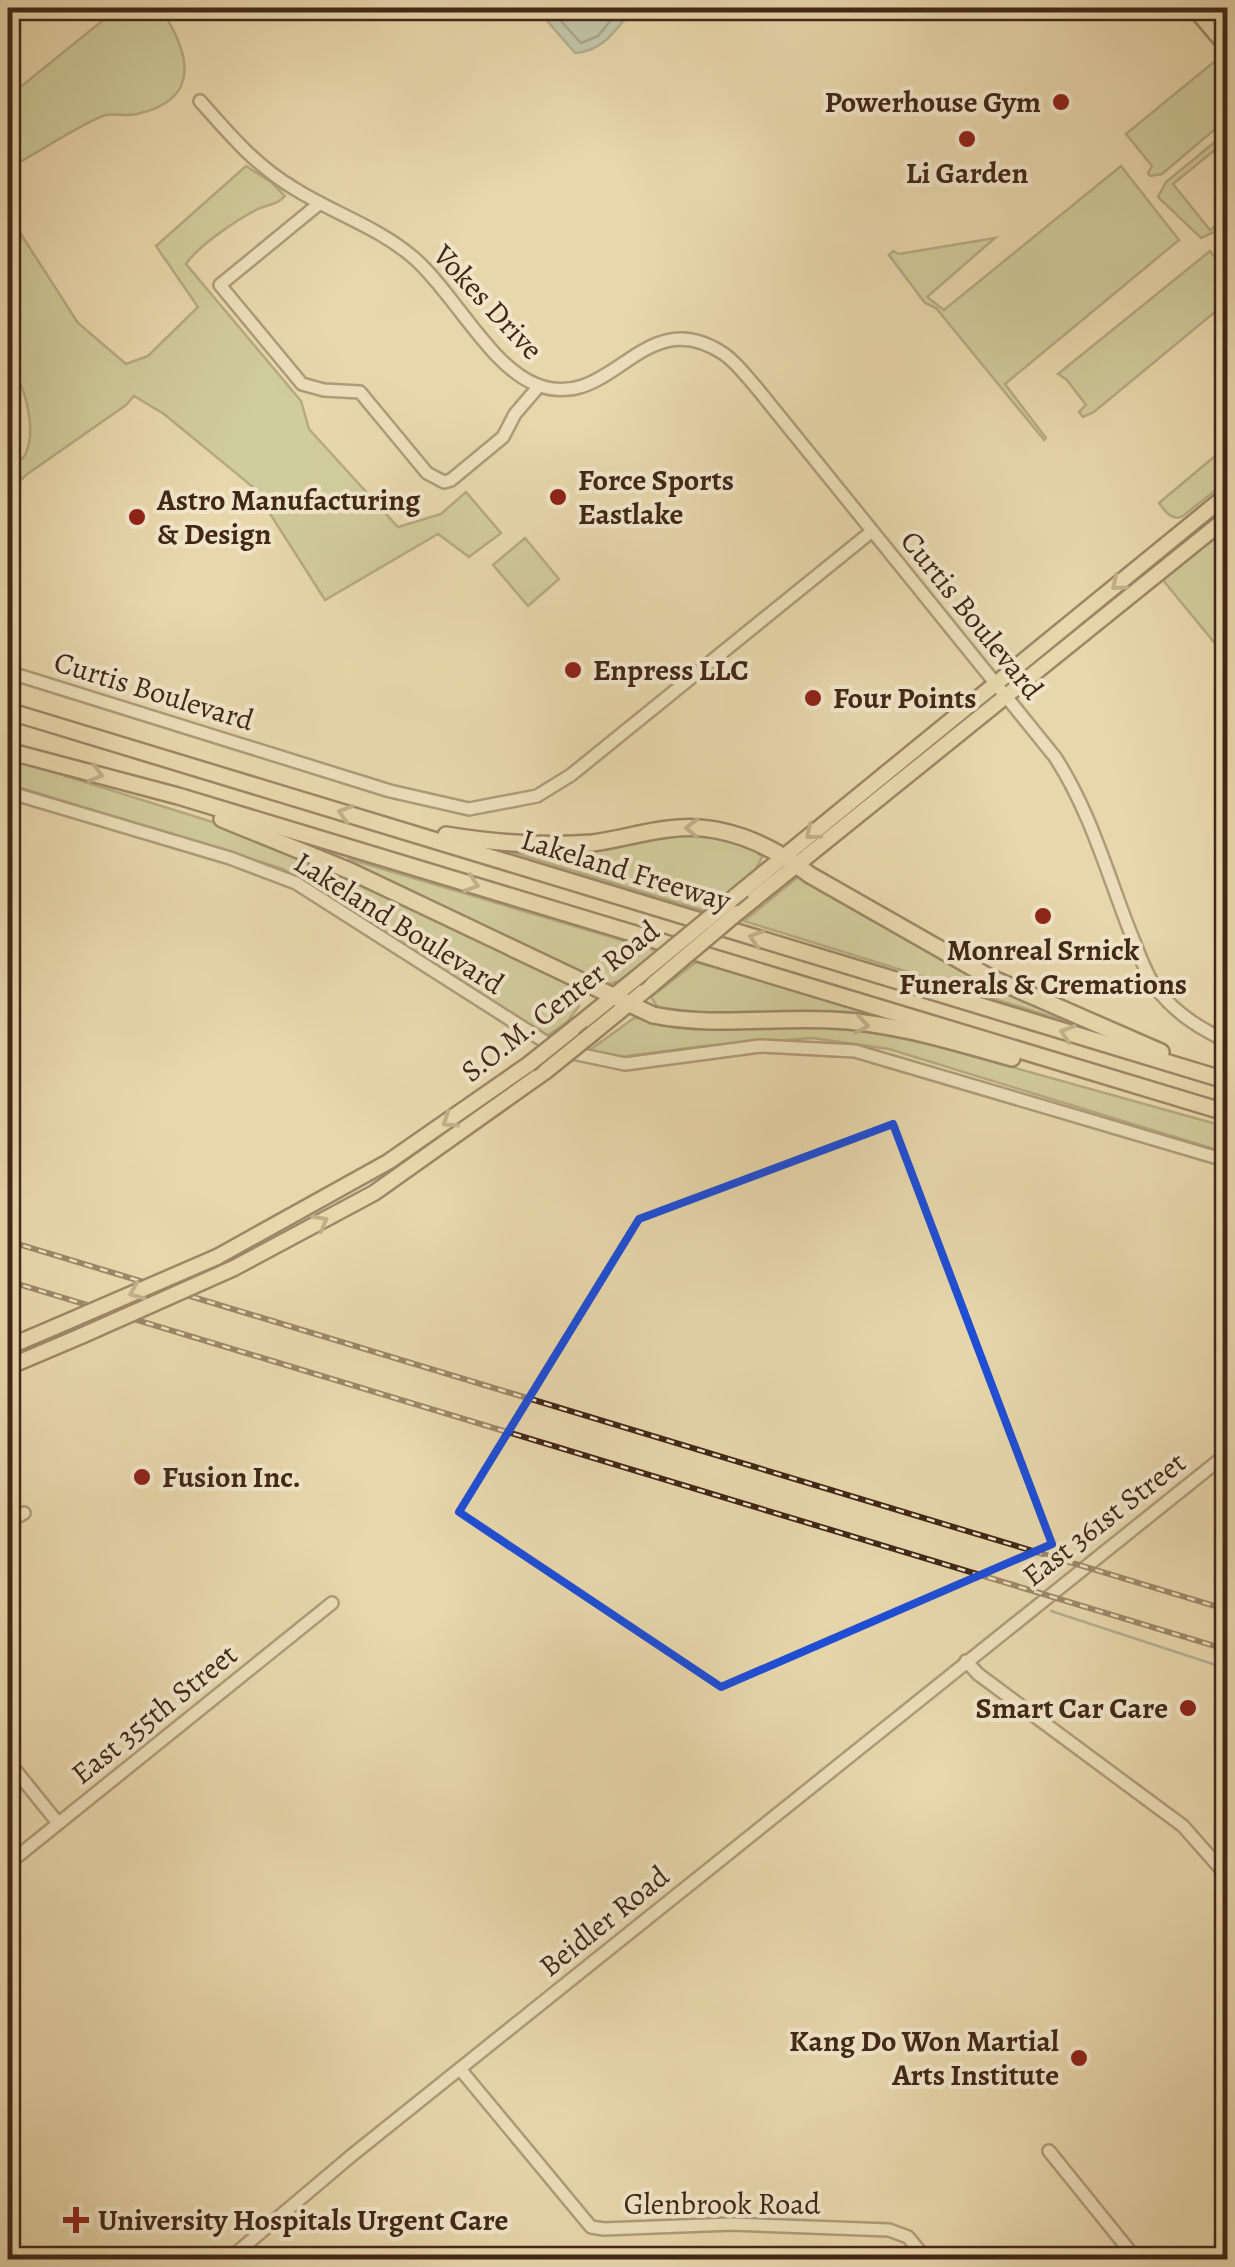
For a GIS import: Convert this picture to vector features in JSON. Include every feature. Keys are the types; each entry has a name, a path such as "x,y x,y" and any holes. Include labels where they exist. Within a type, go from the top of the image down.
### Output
{"highway":[{"name":"Lakeland Freeway","path":"8,712 1228,1080"},
{"name":"Lakeland Freeway","path":"8,751 178,796 1228,1116"},
{"path":"178,796 220,818 350,871 653,1015 681,1021 834,1020 901,1031 1228,1116"},
{"path":"392,828 510,845 594,842 703,827 740,836 791,859 989,977 1228,1080"}],"main road":[{"path":"1194,8 1228,48"},
{"name":"S.O.M. Center Road","path":"1001,690 1228,494"},
{"name":"S.O.M. Center Road","path":"8,1347 218,1257 388,1162 528,1064 742,890 791,859 1001,690 1228,518"},
{"name":"S.O.M. Center Road","path":"8,1367 234,1268 374,1193 546,1071 760,894 791,859"}],"street":[{"name":"Vokes Drive","path":"200,101 248,157 289,186 363,222 416,260 498,356 517,374 539,386 568,390 602,378 652,343 691,338 725,354 756,386 872,532"},
{"path":"320,203 220,285 302,384 360,392 427,473 444,482 452,480 504,437 516,414 539,386"},
{"name":"Curtis Boulevard","path":"8,672 390,792 468,809 500,806 536,796 571,775 872,532 1065,772 1157,990 1202,1030 1228,1042"},
{"name":"Lakeland Boulevard","path":"8,792 225,857 296,883 558,1050 626,1064 760,1046 855,1051 1228,1161"},
{"name":"East 361st Street","path":"1012,1624 1228,1453"},
{"path":"8,1522 24,1513"},
{"name":"East 355th Street","path":"8,1864 332,1602"},
{"name":"Beidler Road","path":"228,2260 1012,1624"},
{"path":"966,1661 978,1674 1183,1826 1228,1878"},
{"path":"8,1761 58,1824"},
{"name":"Glenbrook Road","path":"460,2068 591,2227 751,2224 888,2230 908,2237 927,2260"},
{"path":"1048,2151 1137,2260"}],"highlighted area":[{"path":"893,1124 1052,1544 721,1687 459,1512 639,1219"}],"green space":[{"path":"118,8 160,8 170,24 183,56 184,72 173,97 133,115 98,118 8,172 8,97"},
{"path":"1215,61 1227,71 1227,119 1162,174 1150,176 1152,166 1126,134"},
{"path":"1227,132 1227,140 1173,184 1210,230 1219,223 1227,233 1227,248 1214,232 1201,238 1158,197 1166,182"},
{"path":"246,166 285,196 228,227 186,264 301,401 309,429 398,527 441,514 466,492 501,533 469,557 438,534 325,600 253,487 164,414 134,396 26,475 8,493 8,471 25,455 30,421 20,384 8,365 8,214 78,323 126,364 148,356 198,307 156,246"},
{"path":"1121,166 1179,240 1005,384 1044,440 936,308 925,303 889,255 893,251 899,254 995,238 927,297 944,310"},
{"path":"1210,251 1224,268 1227,265 1227,302 1083,417 1079,412 1086,405 1058,374"},
{"path":"1227,446 1227,481 1183,516 1169,515 1159,503"},
{"path":"1227,526 1227,658 1162,579"},
{"path":"525,538 559,579 528,606 493,565"},
{"path":"8,758 222,825 306,858 562,981 573,987 579,1006 567,1022 544,1038 283,869 8,784"},
{"path":"707,831 752,848 762,857 754,872 705,911 498,848"},
{"path":"349,859 658,951 620,981 605,985 349,863"},
{"path":"799,876 898,934 1064,1016 1062,1020 744,921"},
{"path":"696,962 875,1014 873,1019 704,1018 659,1009 651,997"},
{"path":"634,1018 831,1024 929,1044 1227,1127 1227,1153 889,1049 812,1038 620,1057 587,1052"}],"water":[{"path":"536,8 634,8 602,43 575,53"}],"waterway":[{"path":"1051,1611 1228,1669"}],"railway":[{"path":"8,1241 1228,1610"},
{"path":"8,1281 1228,1650"}],"place":[{"name":"Powerhouse Gym","path":"1061,102"},
{"name":"Li Garden","path":"967,139"},
{"name":"Force Sports Eastlake","path":"558,497"},
{"name":"Astro Manufacturing & Design","path":"137,517"},
{"name":"Enpress LLC","path":"573,670"},
{"name":"Four Points","path":"813,698"},
{"name":"Monreal Srnick Funerals & Cremations","path":"1043,916"},
{"name":"Fusion Inc.","path":"142,1477"},
{"name":"Smart Car Care","path":"1188,1708"},
{"name":"Kang Do Won Martial Arts Institute","path":"1079,2058"},
{"name":"University Hospitals Urgent Care","path":"76,2220"}]}
